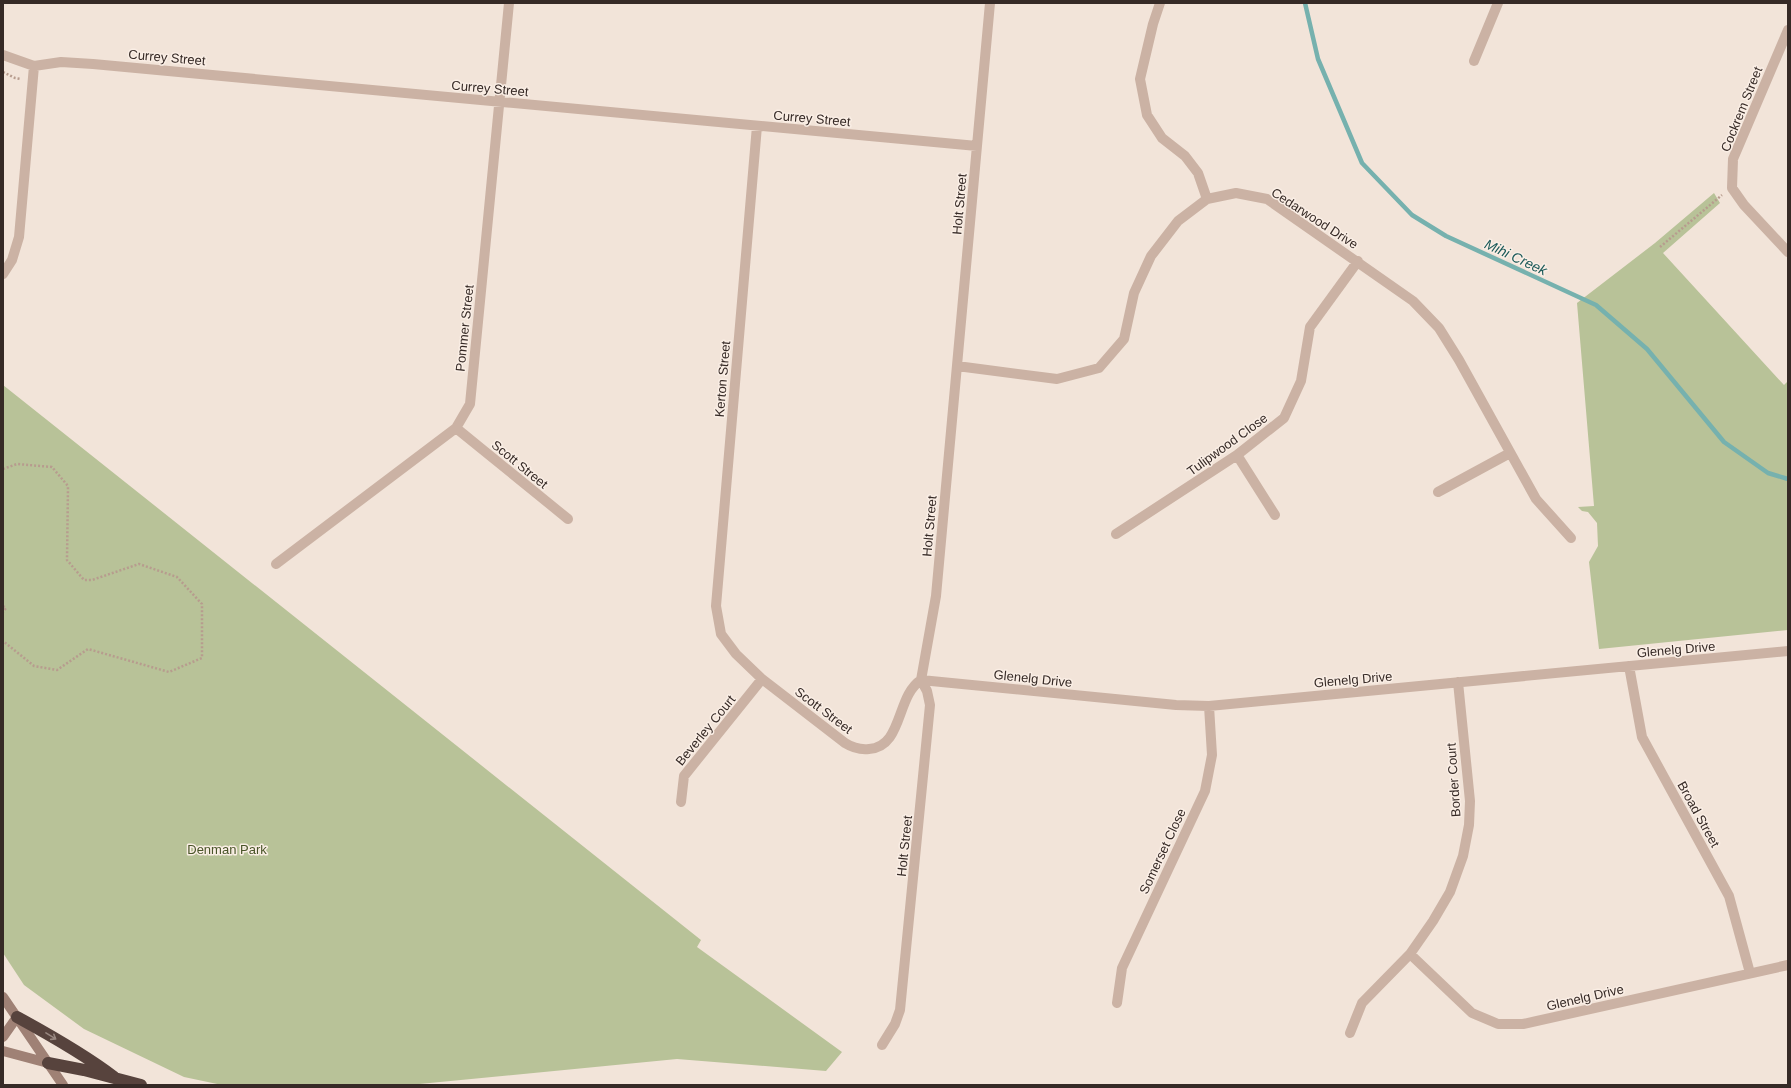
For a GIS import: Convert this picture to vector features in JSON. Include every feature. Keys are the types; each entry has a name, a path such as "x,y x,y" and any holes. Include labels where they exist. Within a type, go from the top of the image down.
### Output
{"highway":[{"path":"17,1017 94,1061 114,1077"},
{"path":"48,1063 114,1077 141,1085"}],"main road":[{"path":"3,997 63,1085"},
{"path":"3,1037 17,1017"},
{"path":"3,1051 48,1063"}],"street":[{"name":"Pommer Street","path":"276,564 456,428 470,404 509,3"},
{"name":"Holt Street","path":"882,1045 897,1019 901,1004 930,705 927,691 921,680 935,602 958,366 990,3"},
{"path":"1160,3 1153,24 1140,79 1147,115 1162,138 1185,156 1198,173 1207,198"},
{"path":"1474,61 1498,3"},
{"name":"Cockrem Street","path":"1732,188 1733,159 1788,30"},
{"name":"Currey Street","path":"3,55 34,66 61,62 93,64 977,146"},
{"path":"3,274 12,260 19,237 34,66"},
{"name":"Kerton Street","path":"721,634 716,606 757,126"},
{"path":"1732,188 1744,205 1788,252"},
{"name":"Cedarwood Drive","path":"958,366 1057,379 1099,368 1124,339 1134,293 1151,256 1178,221 1207,198 1236,193 1268,199 1413,301 1439,328 1459,360 1536,499 1571,538"},
{"name":"Tulipwood Close","path":"1116,534 1237,455 1284,418 1301,381 1310,327 1358,261"},
{"name":"Scott Street","path":"456,428 568,519"},
{"path":"1438,492 1510,453"},
{"path":"1237,455 1275,515"},
{"name":"Scott Street","path":"721,634 736,654 762,679 849,745 860,749 868,749 882,744 890,736 898,723 908,693 921,680"},
{"name":"Glenelg Drive","path":"921,680 1176,705 1209,706 1788,652"},
{"name":"Broad Street","path":"1629,666 1642,737 1729,896 1750,974"},
{"name":"Beverley Court","path":"681,802 684,776 762,679"},
{"name":"Border Court","path":"1350,1033 1362,1003 1410,954 1433,921 1450,892 1462,856 1469,825 1470,801 1458,682"},
{"name":"Somerset Close","path":"1117,1003 1122,968 1205,791 1212,755 1209,706"},
{"name":"Glenelg Drive","path":"1410,954 1472,1013 1498,1024 1524,1024 1788,965"}],"path":[{"path":"3,72 15,78 33,80"},
{"path":"1660,247 1732,188"},
{"path":"3,469 17,464 52,467 68,486 67,560 84,580 92,580 139,564 177,576 202,604 202,658 169,672 88,649 57,670 34,666 3,641"},
{"path":"3,606 6,608 3,612"}],"green space":[{"path":"1714,193 1720,203 1663,253 1784,385 1788,381 1788,630 1599,649 1589,562 1598,546 1597,523 1588,512 1582,511 1578,507 1594,506 1577,303 1655,243"},
{"name":"Denman Park","path":"3,385 701,940 697,947 842,1052 826,1071 677,1059 409,1085 222,1085 184,1077 84,1029 24,985 3,953"}],"waterway":[{"name":"Mihi Creek","path":"1305,3 1318,59 1362,163 1412,215 1446,236 1596,305 1647,349 1724,442 1768,473 1788,479"}]}
